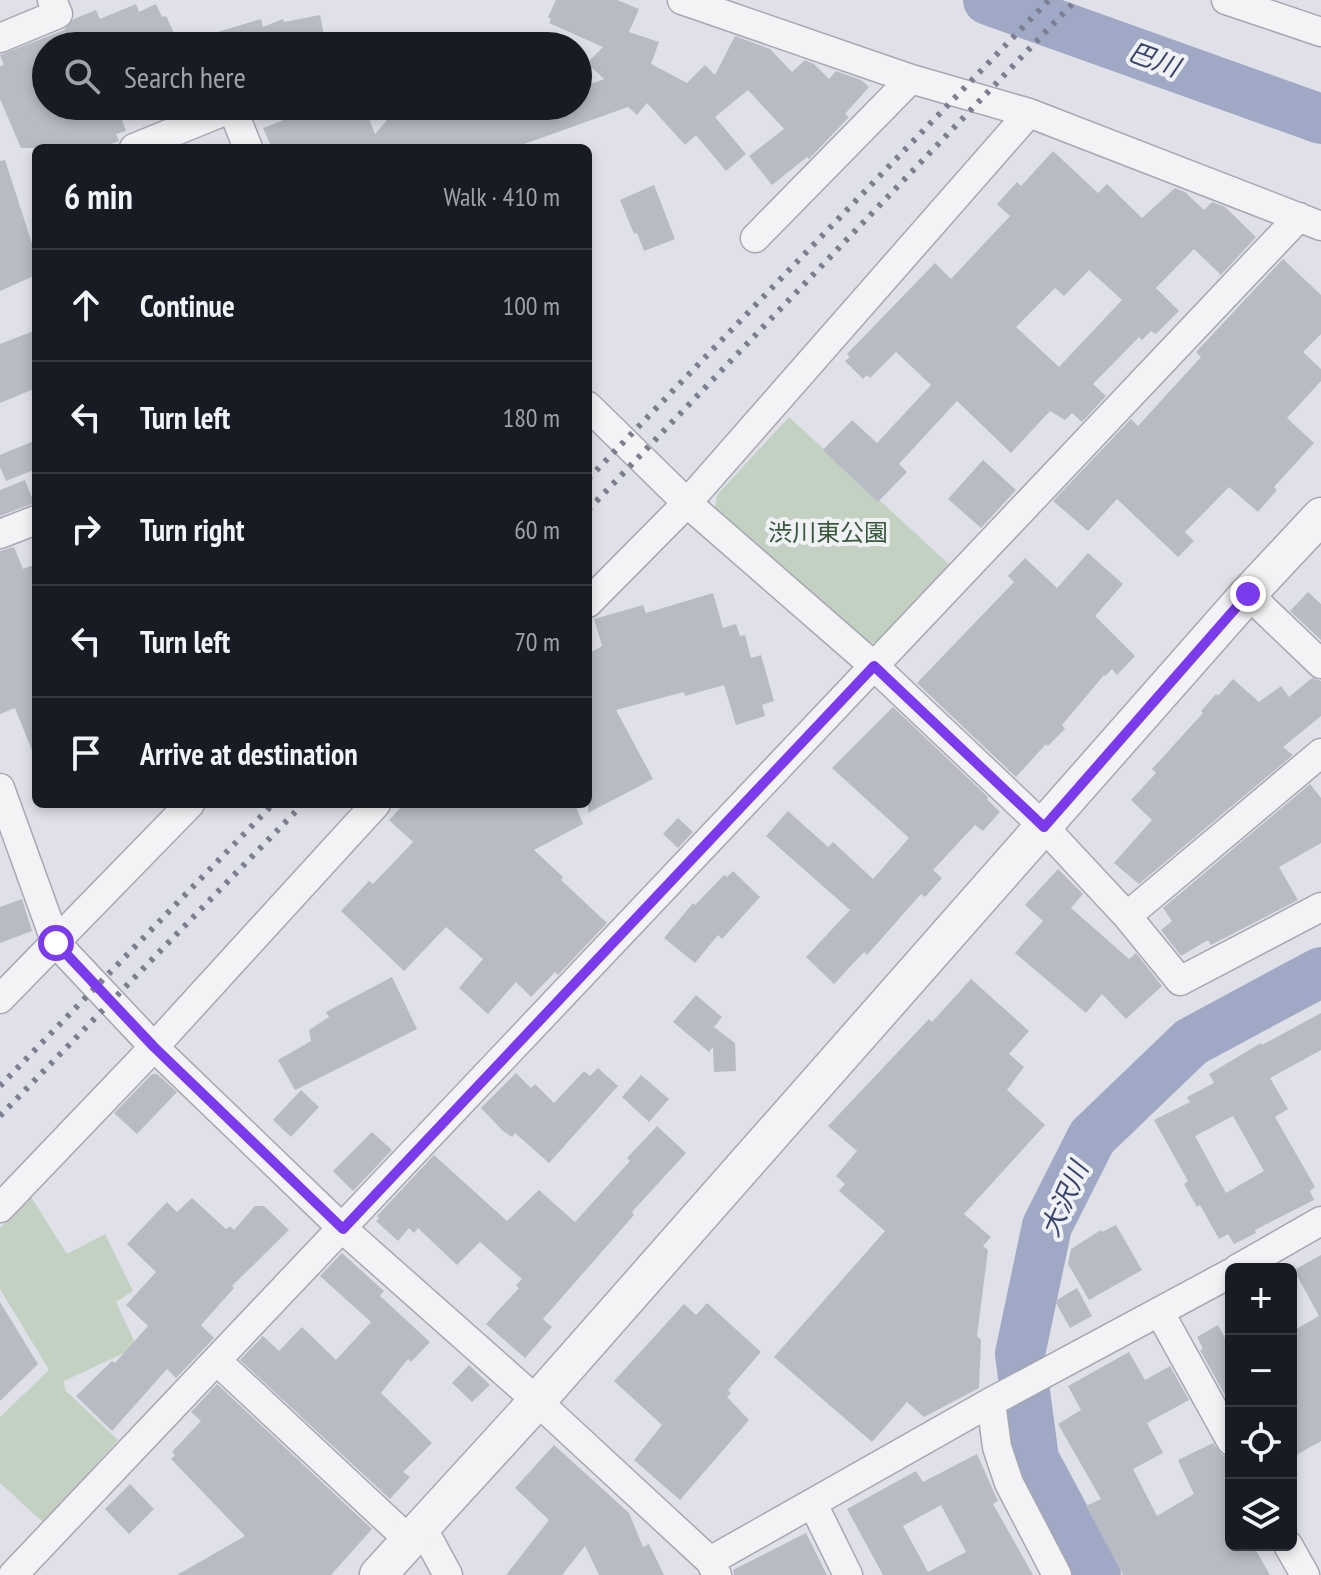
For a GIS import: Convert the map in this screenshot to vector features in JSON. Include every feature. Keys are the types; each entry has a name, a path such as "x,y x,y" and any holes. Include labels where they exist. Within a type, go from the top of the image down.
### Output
{"street":[{"path":"0,38 58,14 52,0"},
{"path":"13,1575 874,666 1310,221 1029,113 911,79 682,0"},
{"path":"1226,0 1321,32"},
{"path":"755,238 911,79"},
{"path":"592,599 687,503 1029,113"},
{"path":"144,144 203,120"},
{"path":"237,120 246,144"},
{"path":"592,410 687,503 874,666 1044,827 1127,916 1180,981 1321,907"},
{"path":"378,1575 537,1401 1248,594 1321,516"},
{"path":"0,534 32,522"},
{"path":"1248,594 1321,664"},
{"path":"1127,916 1321,753"},
{"path":"0,788 56,943 154,1047 343,1229 537,1401 714,1568 813,1504 991,1402 1225,1276"},
{"path":"0,999 186,808"},
{"path":"0,1208 154,1047 372,808"},
{"path":"1248,1263 1321,1221"},
{"path":"1160,1313 1225,1430"},
{"path":"217,1361 416,1534 448,1575"},
{"path":"991,1402 997,1447 1009,1483 1057,1575"},
{"path":"813,1504 848,1575"},
{"path":"1291,1551 1305,1575"}],"green space":[{"name":"渋川東公園","path":"789,417 952,567 882,642 863,644 715,508 717,495"},
{"path":"30,1195 67,1254 105,1234 133,1291 116,1302 137,1347 64,1381 65,1390 118,1440 44,1523 0,1483 0,1417 49,1370 0,1289 0,1228"}],"building":[{"path":"556,0 617,0 639,9 629,32 659,42 651,64 687,83 705,65 715,75 735,36 770,49 792,72 805,60 814,64 829,79 836,71 861,80 869,87 845,114 849,117 809,159 807,157 772,185 749,156 784,129 748,90 715,117 746,154 726,171 696,135 685,145 647,103 637,115 628,107 592,120 592,84 604,79 592,68 592,58 603,47 592,42 592,32 569,32 549,23 551,19 548,17"},
{"path":"136,4 139,12 156,4 173,32 59,32 74,19 96,10 100,19"},
{"path":"320,15 323,32 218,32 261,19 263,27 283,19 284,22"},
{"path":"32,42 32,120 122,120 126,131 116,134 119,141 111,144 32,144 32,148 21,148 0,99 0,66 4,65 0,55"},
{"path":"284,120 370,120 375,134 387,120 592,120 524,144 270,144 263,128"},
{"path":"1053,151 1098,193 1107,184 1142,218 1175,188 1185,192 1204,210 1212,202 1225,207 1256,237 1221,275 1194,249 1156,288 1179,311 1156,334 1151,331 1142,340 1139,337 1093,384 1106,396 1082,422 1072,413 1065,420 1050,411 1011,453 957,401 899,464 907,472 878,502 823,450 852,420 877,443 931,385 896,352 870,378 867,375 863,379 845,361 850,357 847,354 935,263 951,279 1010,216 997,204 1017,182 1021,186","holes":["1089,270 1122,300 1059,367 1016,327 1055,288 1064,296"]},
{"path":"5,160 32,244 32,277 0,291 0,161"},
{"path":"654,185 675,239 644,251 620,200"},
{"path":"1283,259 1321,295 1321,334 1303,352 1321,369 1321,381 1287,418 1314,443 1274,487 1277,490 1258,512 1229,487 1185,532 1194,541 1178,557 1117,499 1088,531 1053,501 1131,419 1138,426 1201,357 1196,352"},
{"path":"32,332 32,390 0,403 0,344"},
{"path":"32,442 32,471 6,481 0,467 0,455"},
{"path":"983,460 1016,490 981,528 948,499"},
{"path":"25,480 32,504 0,516 0,490"},
{"path":"14,547 23,569 32,566 32,750 15,708 0,714 0,551"},
{"path":"1088,553 1123,584 1095,616 1135,656 1117,675 1112,669 1104,675 1062,725 1065,729 1048,746 1046,744 1016,777 917,683 1014,582 1008,576 1025,558 1057,588"},
{"path":"1308,592 1321,604 1321,640 1290,611"},
{"path":"713,593 723,628 736,624 740,636 745,635 751,658 761,655 774,701 762,705 765,716 736,725 724,685 616,710 653,779 588,813 588,808 592,808 592,652 602,646 594,619 643,605 646,613"},
{"path":"1312,678 1321,681 1321,716 1283,747 1293,755 1139,884 1114,863 1152,820 1131,800 1156,773 1152,769 1203,713 1201,711 1216,694 1218,696 1233,679 1259,702 1281,686 1289,697"},
{"path":"893,707 1000,812 983,831 975,825 933,870 942,878 925,897 921,894 867,955 864,952 834,984 806,957 850,910 766,836 788,811 828,847 833,842 873,879 909,838 832,768"},
{"path":"1310,784 1321,798 1321,843 1279,867 1298,900 1211,945 1208,940 1181,956 1161,930 1172,921 1163,908"},
{"path":"400,808 577,808 583,824 534,850 607,923 558,975 555,972 531,997 516,982 488,1014 459,988 483,959 446,927 404,971 341,911 369,881 373,884 413,842 389,820"},
{"path":"678,818 693,832 678,848 663,834"},
{"path":"1058,869 1083,894 1071,908 1129,959 1136,953 1162,986 1126,1019 1102,994 1086,1013 1015,953 1043,921 1025,905"},
{"path":"733,871 760,897 722,939 718,935 695,963 664,938 693,903 695,905 724,875 727,877"},
{"path":"22,899 32,931 0,943 0,907"},
{"path":"392,977 417,1029 295,1090 278,1060 311,1041 309,1030 329,1017 326,1012"},
{"path":"971,979 1029,1031 1009,1054 1024,1067 1007,1090 1045,1125 964,1214 991,1237 983,1246 988,1250 977,1336 981,1340 979,1388 924,1417 907,1402 872,1442 774,1357 885,1231 839,1191 845,1184 836,1176 857,1151 828,1126"},
{"path":"696,995 722,1017 714,1027 735,1043 736,1071 714,1072 713,1047 709,1052 673,1022"},
{"path":"1321,1013 1321,1050 1270,1078 1288,1109 1275,1117 1315,1187 1310,1191 1314,1200 1234,1244 1228,1234 1219,1239 1200,1205 1197,1207 1184,1184 1188,1181 1154,1120 1190,1102 1187,1097 1214,1083 1209,1074","holes":["1233,1116 1264,1171 1226,1193 1195,1136"]},
{"path":"598,1068 618,1086 549,1163 515,1133 512,1137 503,1131 481,1108 516,1073 531,1088 535,1084 554,1103 584,1071 590,1076"},
{"path":"152,1074 157,1074 177,1092 137,1134 114,1113"},
{"path":"641,1075 669,1099 649,1122 622,1097"},
{"path":"301,1090 319,1107 291,1137 273,1120"},
{"path":"657,1126 686,1153 632,1212 634,1215 543,1319 552,1327 525,1358 486,1324 519,1288 516,1285 522,1279 480,1242 457,1265 418,1228 414,1233 409,1228 398,1241 376,1221 377,1216 434,1155 507,1221 539,1190 575,1222"},
{"path":"372,1132 392,1150 353,1191 333,1171"},
{"path":"192,1198 226,1229 230,1226 234,1230 255,1206 264,1206 289,1230 232,1286 234,1288 201,1325 214,1338 176,1378 167,1369 112,1431 76,1396 112,1361 115,1363 148,1326 126,1305 156,1272 127,1244 167,1202 177,1212"},
{"path":"1116,1225 1142,1270 1089,1300 1068,1264 1071,1249 1101,1230"},
{"path":"342,1253 384,1291 380,1296 430,1342 411,1362 408,1359 381,1393 432,1443 403,1472 410,1477 390,1499 240,1360 263,1336 279,1351 302,1327 336,1360 371,1322 320,1276"},
{"path":"1321,1255 1321,1441 1297,1455 1297,1329 1319,1316 1297,1276 1297,1268"},
{"path":"1077,1288 1092,1316 1070,1328 1055,1301"},
{"path":"0,1302 38,1364 0,1401"},
{"path":"707,1303 761,1352 728,1390 731,1393 727,1397 749,1420 680,1500 634,1460 662,1425 614,1381 684,1304 696,1315"},
{"path":"1218,1325 1225,1338 1225,1395 1200,1350 1203,1349 1197,1337"},
{"path":"1129,1352 1145,1380 1170,1366 1189,1400 1147,1423 1163,1453 1133,1469 1157,1516 1194,1494 1178,1460 1213,1443 1225,1456 1225,1551 1256,1551 1270,1575 1123,1575 1086,1506 1101,1499 1058,1424 1081,1410 1068,1386"},
{"path":"469,1365 490,1385 472,1402 452,1383"},
{"path":"217,1384 372,1529 331,1575 177,1575 245,1536 171,1459 175,1455 172,1452 201,1421 191,1412"},
{"path":"554,1445 629,1513 643,1547 649,1544 664,1575 599,1575 585,1546 562,1575 506,1575 549,1520 515,1488"},
{"path":"977,1454 998,1501 993,1504 1033,1575 883,1575 847,1509 916,1471 923,1482","holes":["941,1505 966,1552 928,1572 903,1526"]},
{"path":"130,1484 154,1509 129,1534 105,1509"},
{"path":"806,1533 827,1575 734,1575 733,1570"}],"waterway":[{"name":"巴川","path":"988,0 1321,119"},
{"name":"大沢川","path":"1096,1575 1034,1459 1020,1354 1047,1226 1092,1137 1191,1042 1321,972"}],"railway":[{"path":"592,475 1049,0"},
{"path":"592,506 1076,0"},
{"path":"0,1086 269,808"},
{"path":"0,1116 299,808"}],"route":[{"path":"56,943 154,1047 343,1229 874,666 1044,827 1248,594"}]}
